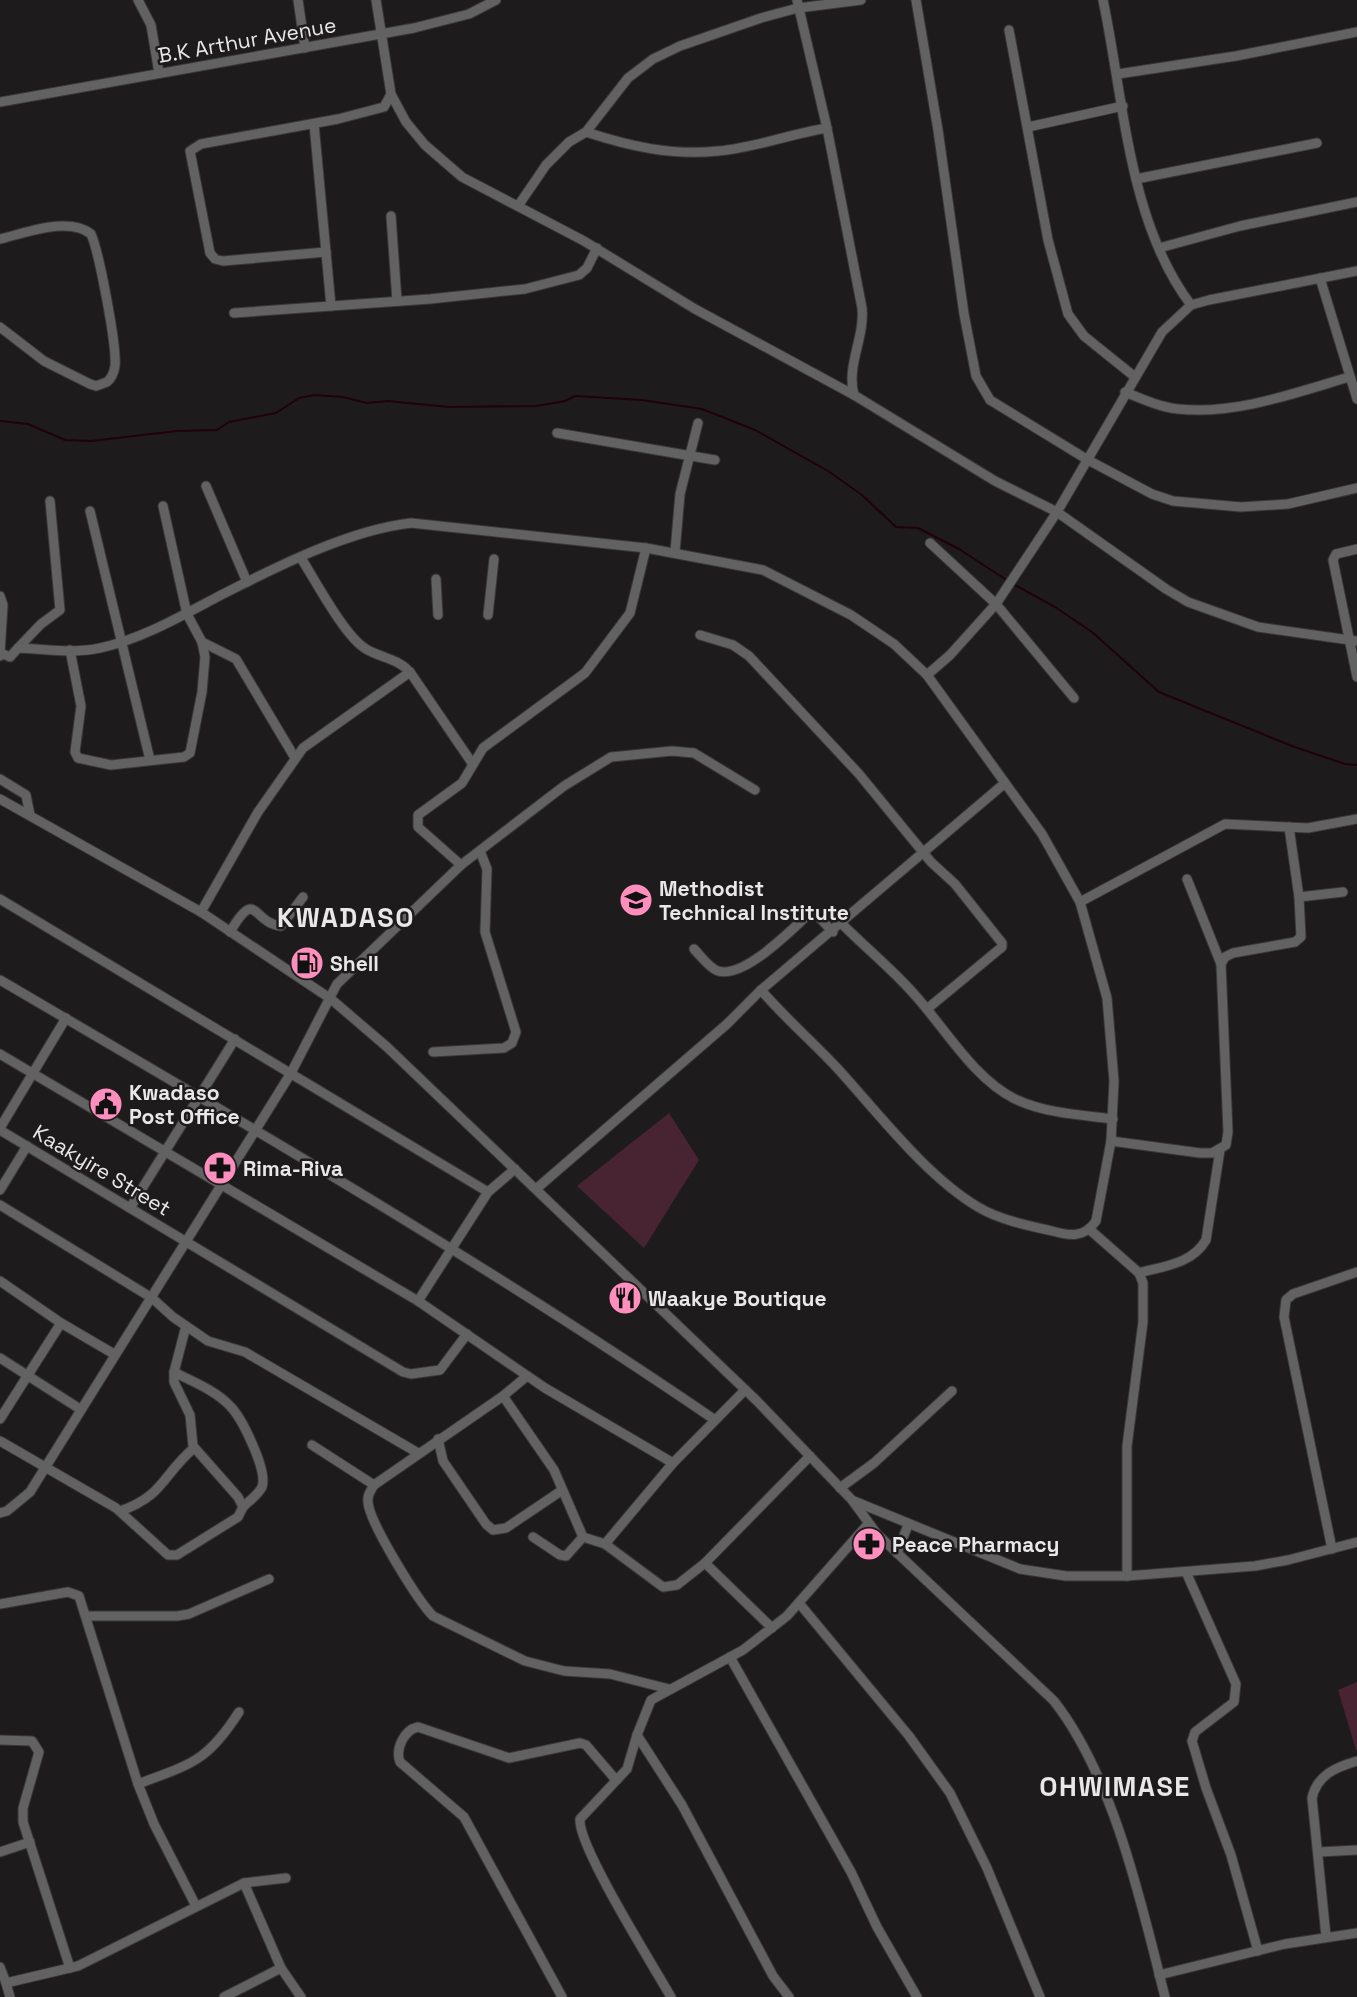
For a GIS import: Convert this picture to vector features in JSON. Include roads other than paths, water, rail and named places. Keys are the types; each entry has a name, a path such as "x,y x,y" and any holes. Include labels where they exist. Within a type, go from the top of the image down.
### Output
{"street":[{"path":"138,0 151,25 159,73"},
{"path":"298,0 305,48"},
{"path":"376,0 391,94 406,122 446,165 462,177 597,248 695,309 854,395 995,481 1057,512 1166,590 1188,602 1258,627 1354,642"},
{"name":"B.K Arthur Avenue","path":"0,102 381,35 469,14 496,0"},
{"path":"518,206 546,165 569,142 586,132 628,78 654,59 680,46 798,4 861,0"},
{"path":"916,0 976,376 990,400 1088,460 1152,494 1200,505 1241,507 1288,504 1357,488"},
{"path":"1103,0 1136,179 1159,248 1170,273 1191,305"},
{"path":"798,4 827,128 862,308 862,320 850,380 854,395"},
{"path":"1009,30 1048,240 1068,314 1084,336 1135,377"},
{"path":"1118,74 1357,32"},
{"path":"326,252 223,261 215,259 210,253 189,155 197,145 314,124 384,107 391,94"},
{"path":"1028,127 1123,106"},
{"path":"314,124 331,306"},
{"path":"586,132 634,147 681,153 719,151 827,128"},
{"path":"1136,179 1317,142"},
{"path":"1159,248 1240,226 1357,202"},
{"path":"391,216 397,301"},
{"path":"0,238 67,225 85,229 91,234 95,243 108,314 115,360 114,372 107,382 96,386 90,384 44,361 0,327"},
{"path":"234,313 525,289 568,279 587,268 597,248"},
{"path":"927,675 950,655 996,604 1057,512 1162,332 1191,305 1357,271"},
{"path":"1320,278 1357,399"},
{"path":"1125,392 1176,409 1214,409 1263,400 1349,377"},
{"path":"675,552 679,501 698,423"},
{"path":"557,433 715,460"},
{"path":"206,486 248,582"},
{"path":"0,596 3,605 0,654 10,657 41,624 60,610 50,501"},
{"path":"70,650 81,706 75,752 78,758 111,765 184,757 190,753 205,666 202,642 187,614 163,506"},
{"path":"90,511 150,760"},
{"path":"18,648 70,650 100,648 187,614 248,582 301,558 382,528 411,523 646,548 748,566 779,577 851,615 894,644 927,675 1054,852 1080,902 1107,998 1114,1081 1111,1141 1096,1221 1080,1235 1071,1236 1019,1223 987,1212 973,1204 916,1156 793,1020 761,990"},
{"path":"930,543 996,604 1074,698"},
{"path":"461,865 418,827 416,819 462,783 483,748 585,673 630,613 646,548"},
{"path":"1357,549 1336,554 1333,560 1354,642 1357,677"},
{"path":"301,558 342,623 364,648 397,661 410,672 472,763"},
{"path":"488,615 494,559"},
{"path":"436,579 438,615"},
{"path":"700,635 733,645 749,656 859,774 925,853 955,884 1003,944 927,1009"},
{"path":"202,642 236,660 295,758"},
{"path":"201,912 258,812 295,758 312,739 410,672"},
{"path":"0,1514 24,1498 46,1467 114,1354 152,1298 221,1182 291,1073 337,984 461,865 564,786 611,757 672,751 694,753 755,790"},
{"path":"0,779 26,795 30,815"},
{"path":"536,1189 727,1024 761,990 833,932 1005,783"},
{"path":"0,799 201,912 331,999 387,1047 745,1390 852,1500 868,1524 1054,1701 1064,1714 1096,1771 1137,1885 1165,1997"},
{"path":"1080,902 1157,863 1225,824 1319,826 1357,819"},
{"path":"1221,964 1225,957 1233,953 1299,940 1302,932 1299,897 1289,827"},
{"path":"433,1052 504,1048 512,1043 516,1032 485,932 487,869 480,851"},
{"path":"1111,1141 1200,1153 1220,1150 1226,1145 1228,1132 1221,964 1187,879"},
{"path":"1299,897 1343,892"},
{"path":"230,932 241,912 246,909 253,909 276,926 281,926 303,897"},
{"path":"0,899 488,1192"},
{"path":"694,949 715,970 724,972 745,967 810,913 815,913 833,932"},
{"path":"842,924 927,1009 974,1066 999,1088 1016,1099 1070,1114 1113,1119"},
{"path":"0,980 255,1129 451,1248 610,1348 715,1420"},
{"path":"0,1129 66,1018"},
{"path":"130,1208 235,1039"},
{"path":"0,1066 3,1056 221,1182 418,1301 527,1376 672,1463"},
{"name":"Kaakyire Street","path":"0,1129 403,1372 411,1374 440,1370 467,1334"},
{"path":"0,1190 27,1146"},
{"path":"1139,1273 1188,1259 1199,1252 1206,1240 1220,1150"},
{"path":"418,1301 488,1192 515,1169"},
{"path":"0,1204 152,1298 208,1341 245,1352 418,1453"},
{"path":"1089,1229 1139,1273 1143,1283 1143,1322 1127,1446 1127,1576"},
{"path":"1332,1549 1284,1317 1284,1306 1293,1294 1357,1272"},
{"path":"0,1281 61,1323 114,1354"},
{"path":"0,1419 29,1377 61,1323"},
{"path":"186,1326 174,1372 174,1382 190,1415 194,1448 238,1497 243,1507"},
{"path":"0,1358 80,1409"},
{"path":"0,1441 120,1511 168,1555 177,1556 238,1517 243,1507 258,1493 263,1484 261,1468 243,1422 230,1405 213,1392 174,1372"},
{"path":"527,1376 503,1396 438,1438 374,1485 369,1493 368,1503 375,1520 404,1575 422,1605 433,1617 525,1661 564,1671 615,1675 669,1689"},
{"path":"605,1544 672,1463 745,1390"},
{"path":"840,1488 874,1463 952,1391"},
{"path":"503,1396 549,1462 583,1537 605,1544 663,1587 677,1585 705,1563 810,1456"},
{"path":"438,1438 443,1461 486,1524 493,1530 506,1528 561,1491"},
{"path":"312,1445 374,1485"},
{"path":"120,1511 149,1498 161,1487 177,1464 194,1448"},
{"path":"852,1500 908,1525 1020,1569 1066,1576 1127,1576 1273,1563 1357,1542"},
{"path":"671,1997 611,1893 579,1827 584,1813 629,1765 649,1704 669,1689 730,1658 771,1628 799,1603 868,1524"},
{"path":"897,1553 908,1525"},
{"path":"533,1537 560,1555 566,1556 583,1537"},
{"path":"705,1563 771,1628"},
{"path":"1186,1572 1236,1684 1234,1702 1195,1732 1192,1741 1206,1788 1231,1855 1258,1951"},
{"path":"86,1616 189,1614 269,1579"},
{"path":"0,1604 72,1592 78,1596 138,1784 154,1824 196,1906"},
{"path":"799,1603 909,1736 950,1793 987,1868 1040,1997"},
{"path":"730,1658 851,1872 877,1927 917,1997"},
{"path":"138,1784 199,1759 222,1736 239,1712"},
{"path":"562,1997 464,1817 400,1762 399,1748 409,1731 418,1727 509,1758 580,1743 586,1745 616,1780"},
{"path":"637,1735 682,1805 773,1976 789,1997"},
{"path":"0,1740 32,1742 39,1752 22,1815 70,1968"},
{"path":"1326,1936 1312,1798 1314,1788 1323,1776 1341,1765 1357,1761"},
{"path":"0,1852 30,1842"},
{"path":"1319,1852 1357,1850"},
{"path":"6,1983 70,1968 111,1951 244,1883 286,1878"},
{"path":"244,1883 281,1968 301,1997"},
{"path":"1160,1976 1326,1936 1357,1933"},
{"path":"0,1967 10,1997"},
{"path":"224,1997 281,1968"}],"waterway":[{"path":"0,421 28,424 65,440 91,441 177,431 217,430 229,422 276,413 299,398 314,395 343,397 367,403 388,401 449,407 536,406 565,401 575,396 642,400 702,409 755,430 828,471 862,495 896,527 918,528 959,549 1008,581"},
{"path":"1013,584 1055,607 1092,632 1159,692 1292,746 1345,764 1357,765"}],"place":[{"name":"Methodist Technical Institute","path":"636,900"},
{"name":"Shell","path":"307,963"},
{"name":"Kwadaso Post Office","path":"106,1104"},
{"name":"Rima-Riva","path":"220,1168"},
{"name":"Waakye Boutique","path":"625,1298"},
{"name":"Peace Pharmacy","path":"869,1544"}],"district":[{"name":"KWADASO","path":"346,917"},
{"name":"OHWIMASE","path":"1115,1786"}]}
